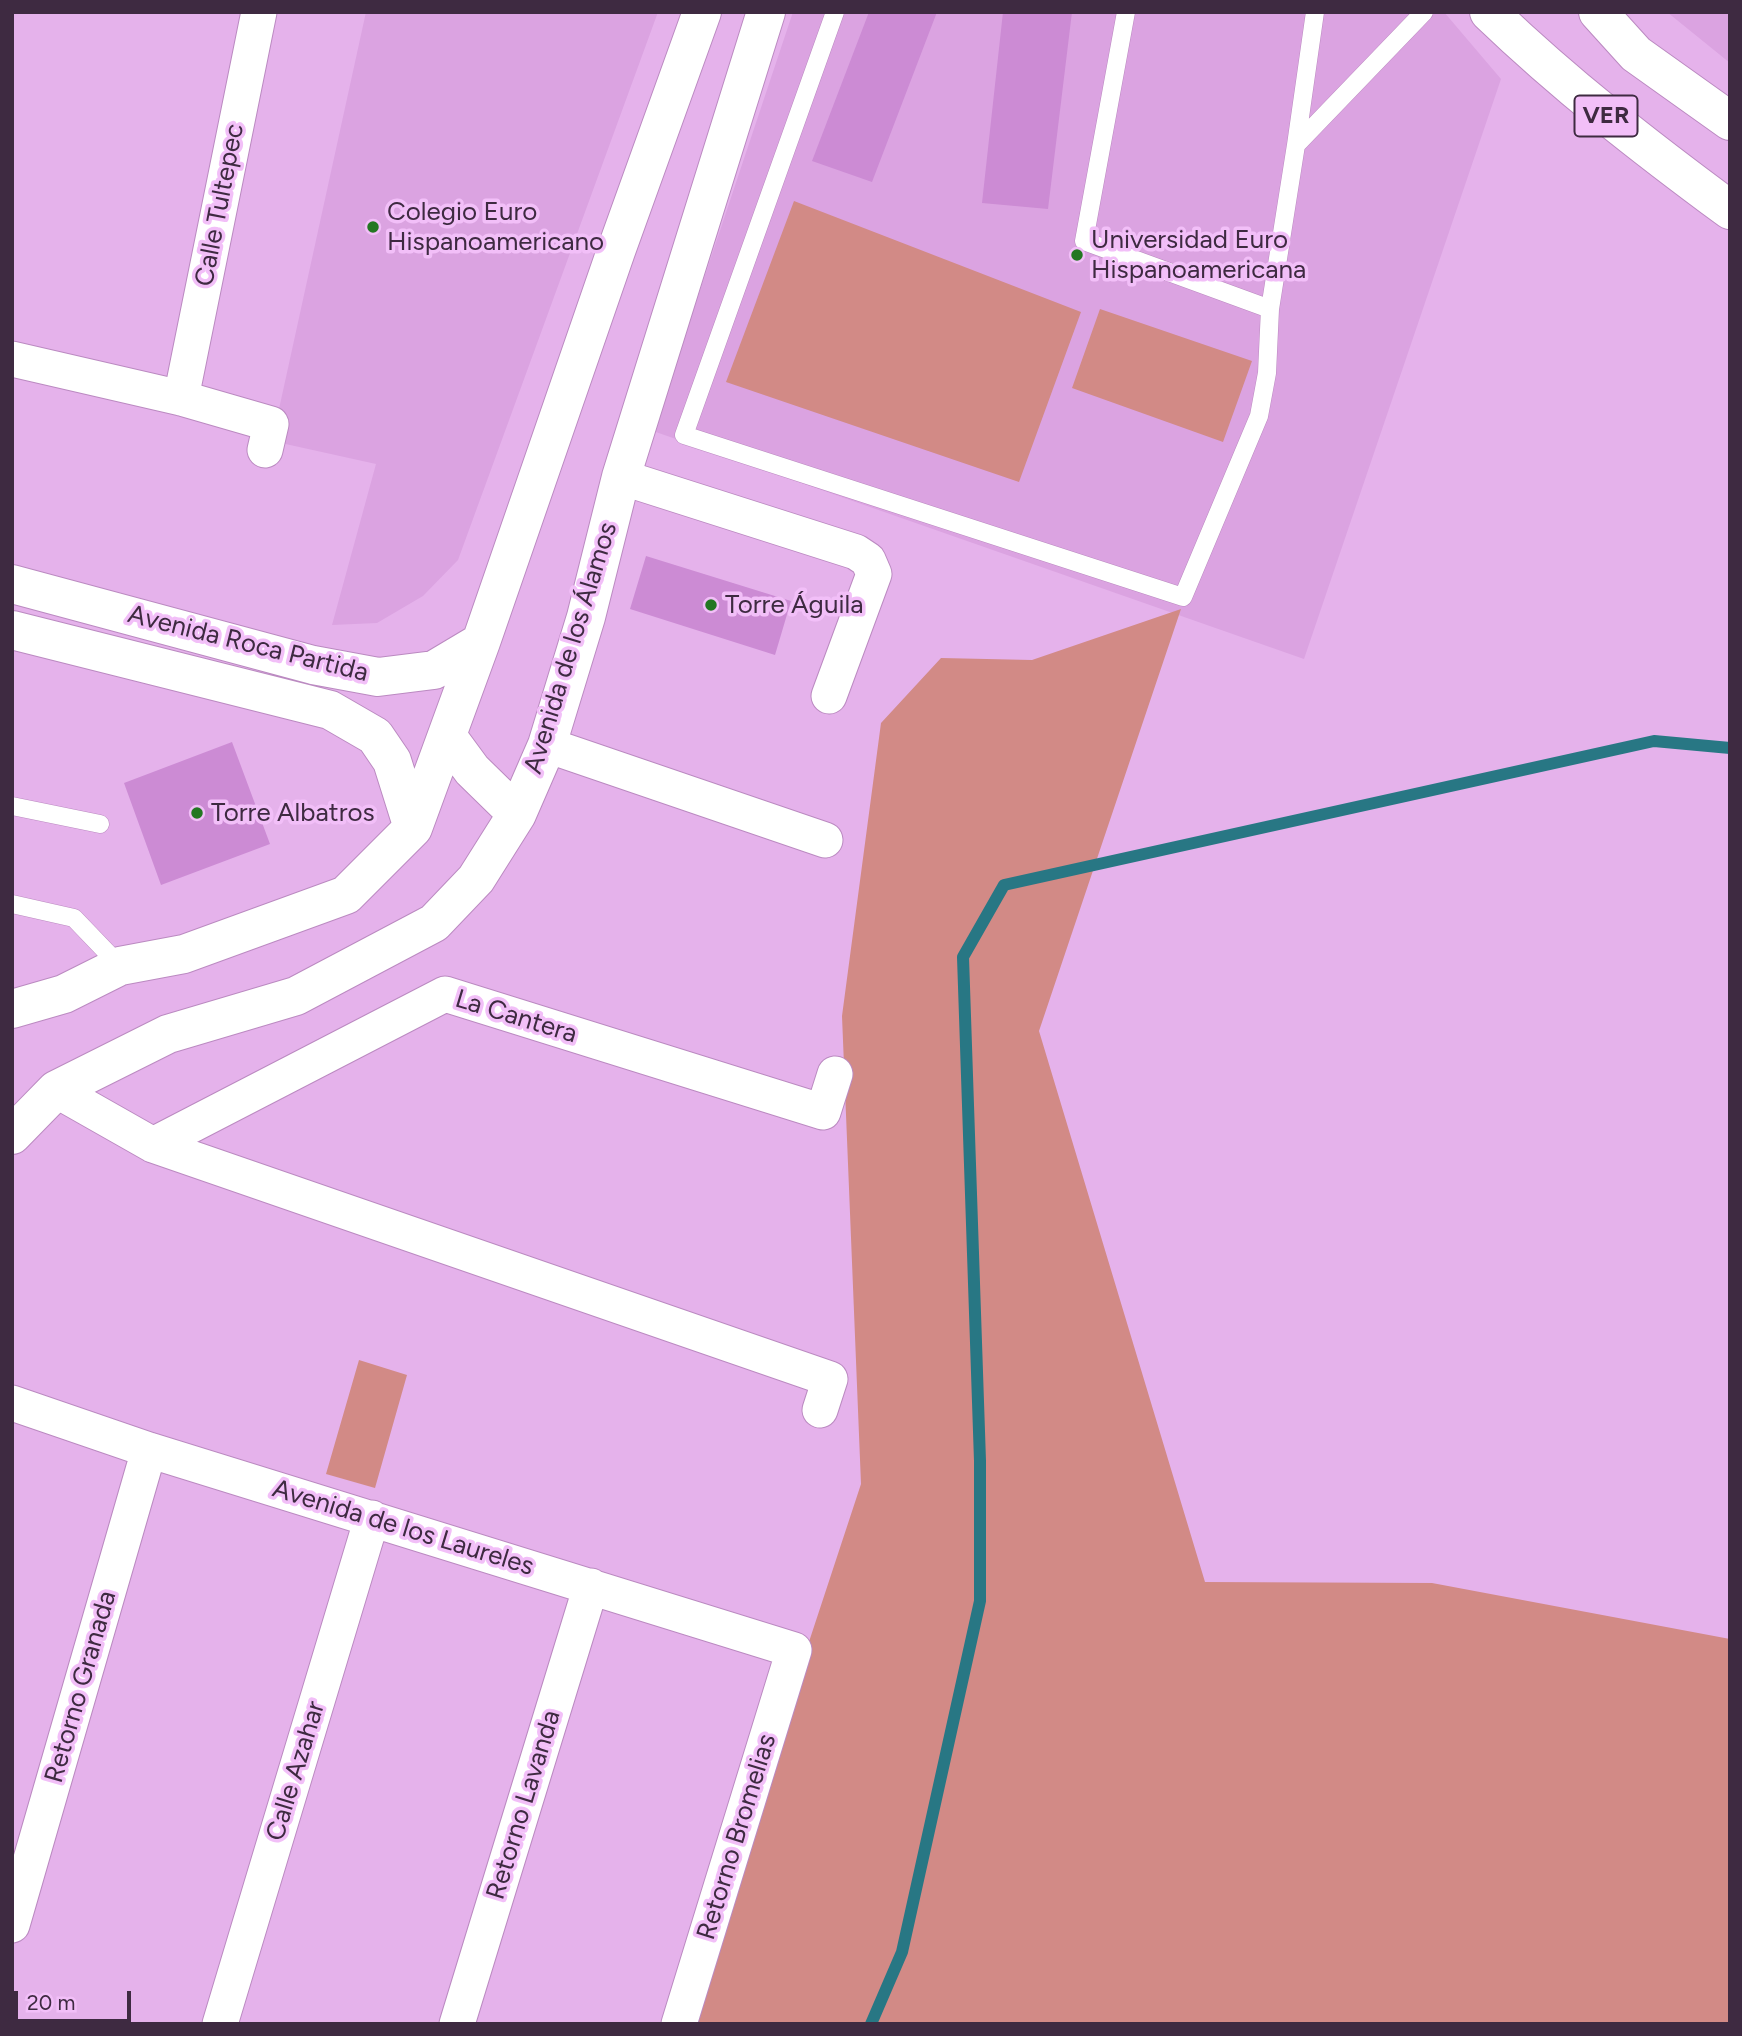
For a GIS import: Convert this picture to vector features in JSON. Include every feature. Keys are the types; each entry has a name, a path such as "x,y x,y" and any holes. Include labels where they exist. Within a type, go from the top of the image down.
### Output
{"street":[{"name":"Calle Tultepec","path":"181,398 259,12"},
{"path":"12,1009 64,994 120,966 184,954 346,895 413,828 702,12"},
{"name":"Avenida de los Álamos","path":"12,1135 56,1090 168,1034 296,996 434,923 476,879 517,814 547,744 586,617 621,477 766,12"},
{"name":"VER","path":"1489,12 1537,58 1628,135 1730,210"},
{"name":"VER","path":"1598,12 1636,54 1730,121"},
{"path":"12,359 181,398 271,424 265,450"},
{"path":"621,477 856,552 869,559 874,574 829,696"},
{"name":"Avenida Roca Partida","path":"12,584 313,665 378,677 434,670 481,642"},
{"name":"Avenida Roca Partida","path":"12,630 330,710 375,736 392,761 413,828"},
{"path":"447,736 472,770 517,814"},
{"path":"547,744 825,840"},
{"name":"La Cantera","path":"153,1144 445,995 823,1112 835,1074"},
{"path":"56,1090 153,1144 830,1379 820,1410"},
{"name":"Avenida de los Laureles","path":"12,1403 149,1450 794,1650"},
{"name":"Retorno Granada","path":"12,1925 149,1450"},
{"name":"Calle Azahar","path":"220,2024 372,1518"},
{"name":"Retorno Lavanda","path":"457,2024 591,1586"},
{"name":"Retorno Bromelias","path":"679,2024 794,1650"}],"lane":[{"path":"835,12 684,435 1183,597 1259,416 1267,373 1270,309 1315,12"},
{"path":"1126,12 1084,241 1270,309"},
{"path":"1296,145 1424,12"},
{"path":"12,806 100,824"},
{"path":"12,904 74,918 120,966"}],"shaded area":[{"path":"366,12 658,12 458,560 423,596 377,623 332,625 376,464 272,441"},
{"name":"Universidad Euro Hispanoamericana","path":"793,12 1444,12 1501,79 1304,659 653,431"},
{"path":"1667,12 1730,12 1730,63"},
{"path":"794,201 1081,312 1019,482 726,382"},
{"path":"1100,309 1252,361 1223,442 1072,388"},
{"path":"1181,609 1039,1031 1205,1582 1432,1583 1730,1639 1730,2024 683,2024 861,1484 842,1016 881,723 941,658 1032,660"},
{"path":"359,1360 407,1375 375,1488 326,1474"}],"building":[{"path":"869,12 937,12 872,182 812,161"},
{"path":"1003,12 1072,12 1048,209 982,203"},
{"name":"Torre Águila","path":"646,556 791,601 775,655 630,609"},
{"name":"Torre Albatros","path":"232,742 270,844 161,885 124,783"}],"waterway":[{"path":"871,2024 902,1952 980,1601 980,1461 963,957 1004,885 1654,741 1730,748"}],"place":[{"name":"Colegio Euro Hispanoamericano","path":"373,227"},
{"name":"Universidad Euro Hispanoamericana","path":"1077,255"},
{"name":"Torre Águila","path":"711,605"},
{"name":"Torre Albatros","path":"197,813"}]}
